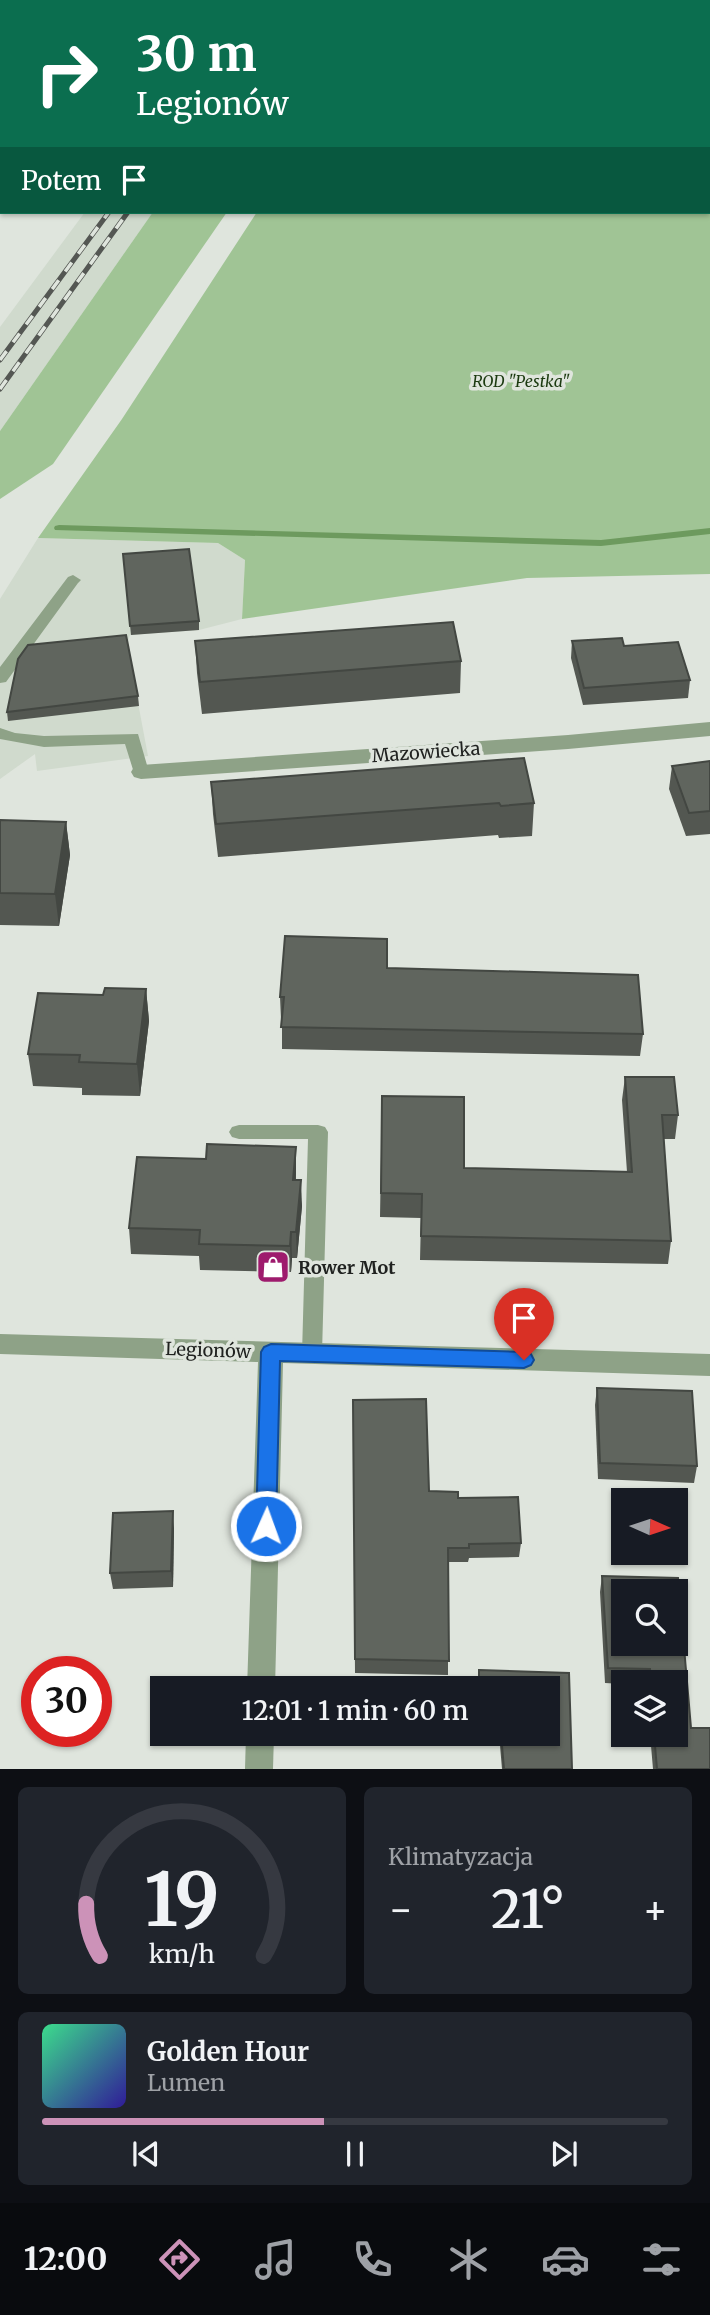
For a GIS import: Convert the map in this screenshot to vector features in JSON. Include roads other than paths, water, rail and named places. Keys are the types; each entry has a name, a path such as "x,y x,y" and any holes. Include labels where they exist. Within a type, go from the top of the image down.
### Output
{"street":[{"name":"Mazowiecka","path":"141,772 554,743 710,729"},
{"name":"Legionów","path":"0,1344 710,1365"},
{"path":"261,1676 271,1352"},
{"path":"259,1769 260,1746"}],"lane":[{"path":"0,678 73,580"},
{"path":"0,733 8,738 34,740 132,738 141,772"},
{"path":"239,1132 318,1132 312,1354"}],"waterway":[{"path":"59,528 601,543 710,531"}],"railway":[{"path":"0,360 108,214"},
{"path":"0,389 127,214"}],"place":[{"name":"Rower Mot","path":"273,1267"}],"park label":[{"name":"ROD \"Pestka\"","path":"521,381"}]}
